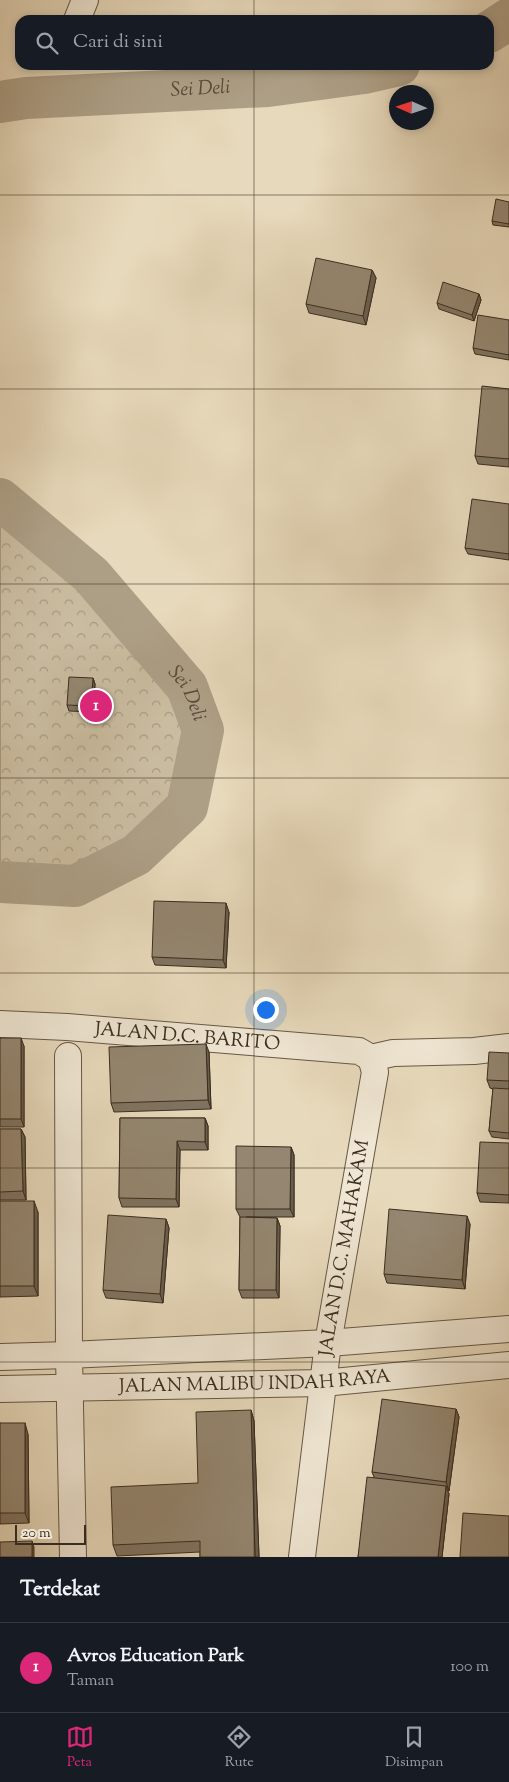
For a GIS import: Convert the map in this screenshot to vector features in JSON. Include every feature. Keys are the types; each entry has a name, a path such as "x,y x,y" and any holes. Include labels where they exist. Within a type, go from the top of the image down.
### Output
{"street":[{"path":"79,15 86,0"},
{"name":"JALAN D.C. BARITO","path":"0,1024 67,1027 359,1051 371,1058"},
{"path":"371,1058 393,1053 474,1051 509,1047"},
{"path":"68,1056 69,1388 72,1557"},
{"name":"JALAN D.C. MAHAKAM","path":"302,1557 328,1343 375,1072 371,1058"},
{"name":"JALAN MALIBU INDAH RAYA","path":"0,1357 328,1343 509,1329"},
{"name":"JALAN MALIBU INDAH RAYA","path":"0,1389 323,1383 509,1365"}],"green space":[{"path":"0,499 91,575 182,682 203,730 187,807 136,855 75,886 17,883 0,879"}],"building":[{"path":"496,199 509,202 509,224 492,221"},
{"path":"316,258 372,270 363,316 306,304"},
{"path":"443,282 479,294 472,315 437,303"},
{"path":"478,315 509,320 509,355 473,348"},
{"path":"482,386 509,389 509,459 475,456"},
{"path":"472,499 509,504 509,554 465,548"},
{"path":"69,677 93,678 91,706 67,705"},
{"path":"154,901 226,903 223,960 152,957"},
{"path":"0,1038 21,1038 21,1119 0,1119"},
{"path":"206,1044 208,1100 111,1103 109,1047"},
{"path":"489,1052 509,1053 509,1081 487,1080"},
{"path":"493,1088 509,1089 509,1133 489,1131"},
{"path":"120,1118 205,1118 205,1142 177,1141 176,1199 119,1198"},
{"path":"0,1129 21,1129 23,1191 0,1192"},
{"path":"480,1142 509,1143 509,1195 477,1193"},
{"path":"236,1146 291,1147 290,1209 236,1209"},
{"path":"0,1201 34,1201 34,1286 0,1286"},
{"path":"389,1209 467,1216 462,1280 384,1274"},
{"path":"108,1215 166,1219 160,1294 103,1290"},
{"path":"240,1217 277,1218 276,1290 239,1290"},
{"path":"382,1399 456,1409 446,1482 372,1472"},
{"path":"251,1410 255,1557 200,1557 200,1541 113,1545 111,1487 198,1483 196,1412"},
{"path":"0,1423 25,1423 25,1513 0,1513"},
{"path":"367,1477 446,1486 438,1557 358,1557"},
{"path":"463,1513 509,1516 509,1557 460,1557"},
{"path":"32,1541 32,1557 0,1557 0,1542"}],"waterway":[{"name":"Sei Deli","path":"494,29 509,19"},
{"name":"Sei Deli","path":"0,102 26,98 268,86 377,70"},
{"name":"Sei Deli","path":"0,499 91,575 187,687 203,730 187,807 136,855 75,886 0,882"}],"place":[{"name":"Avros Education Park","path":"96,706"}]}
